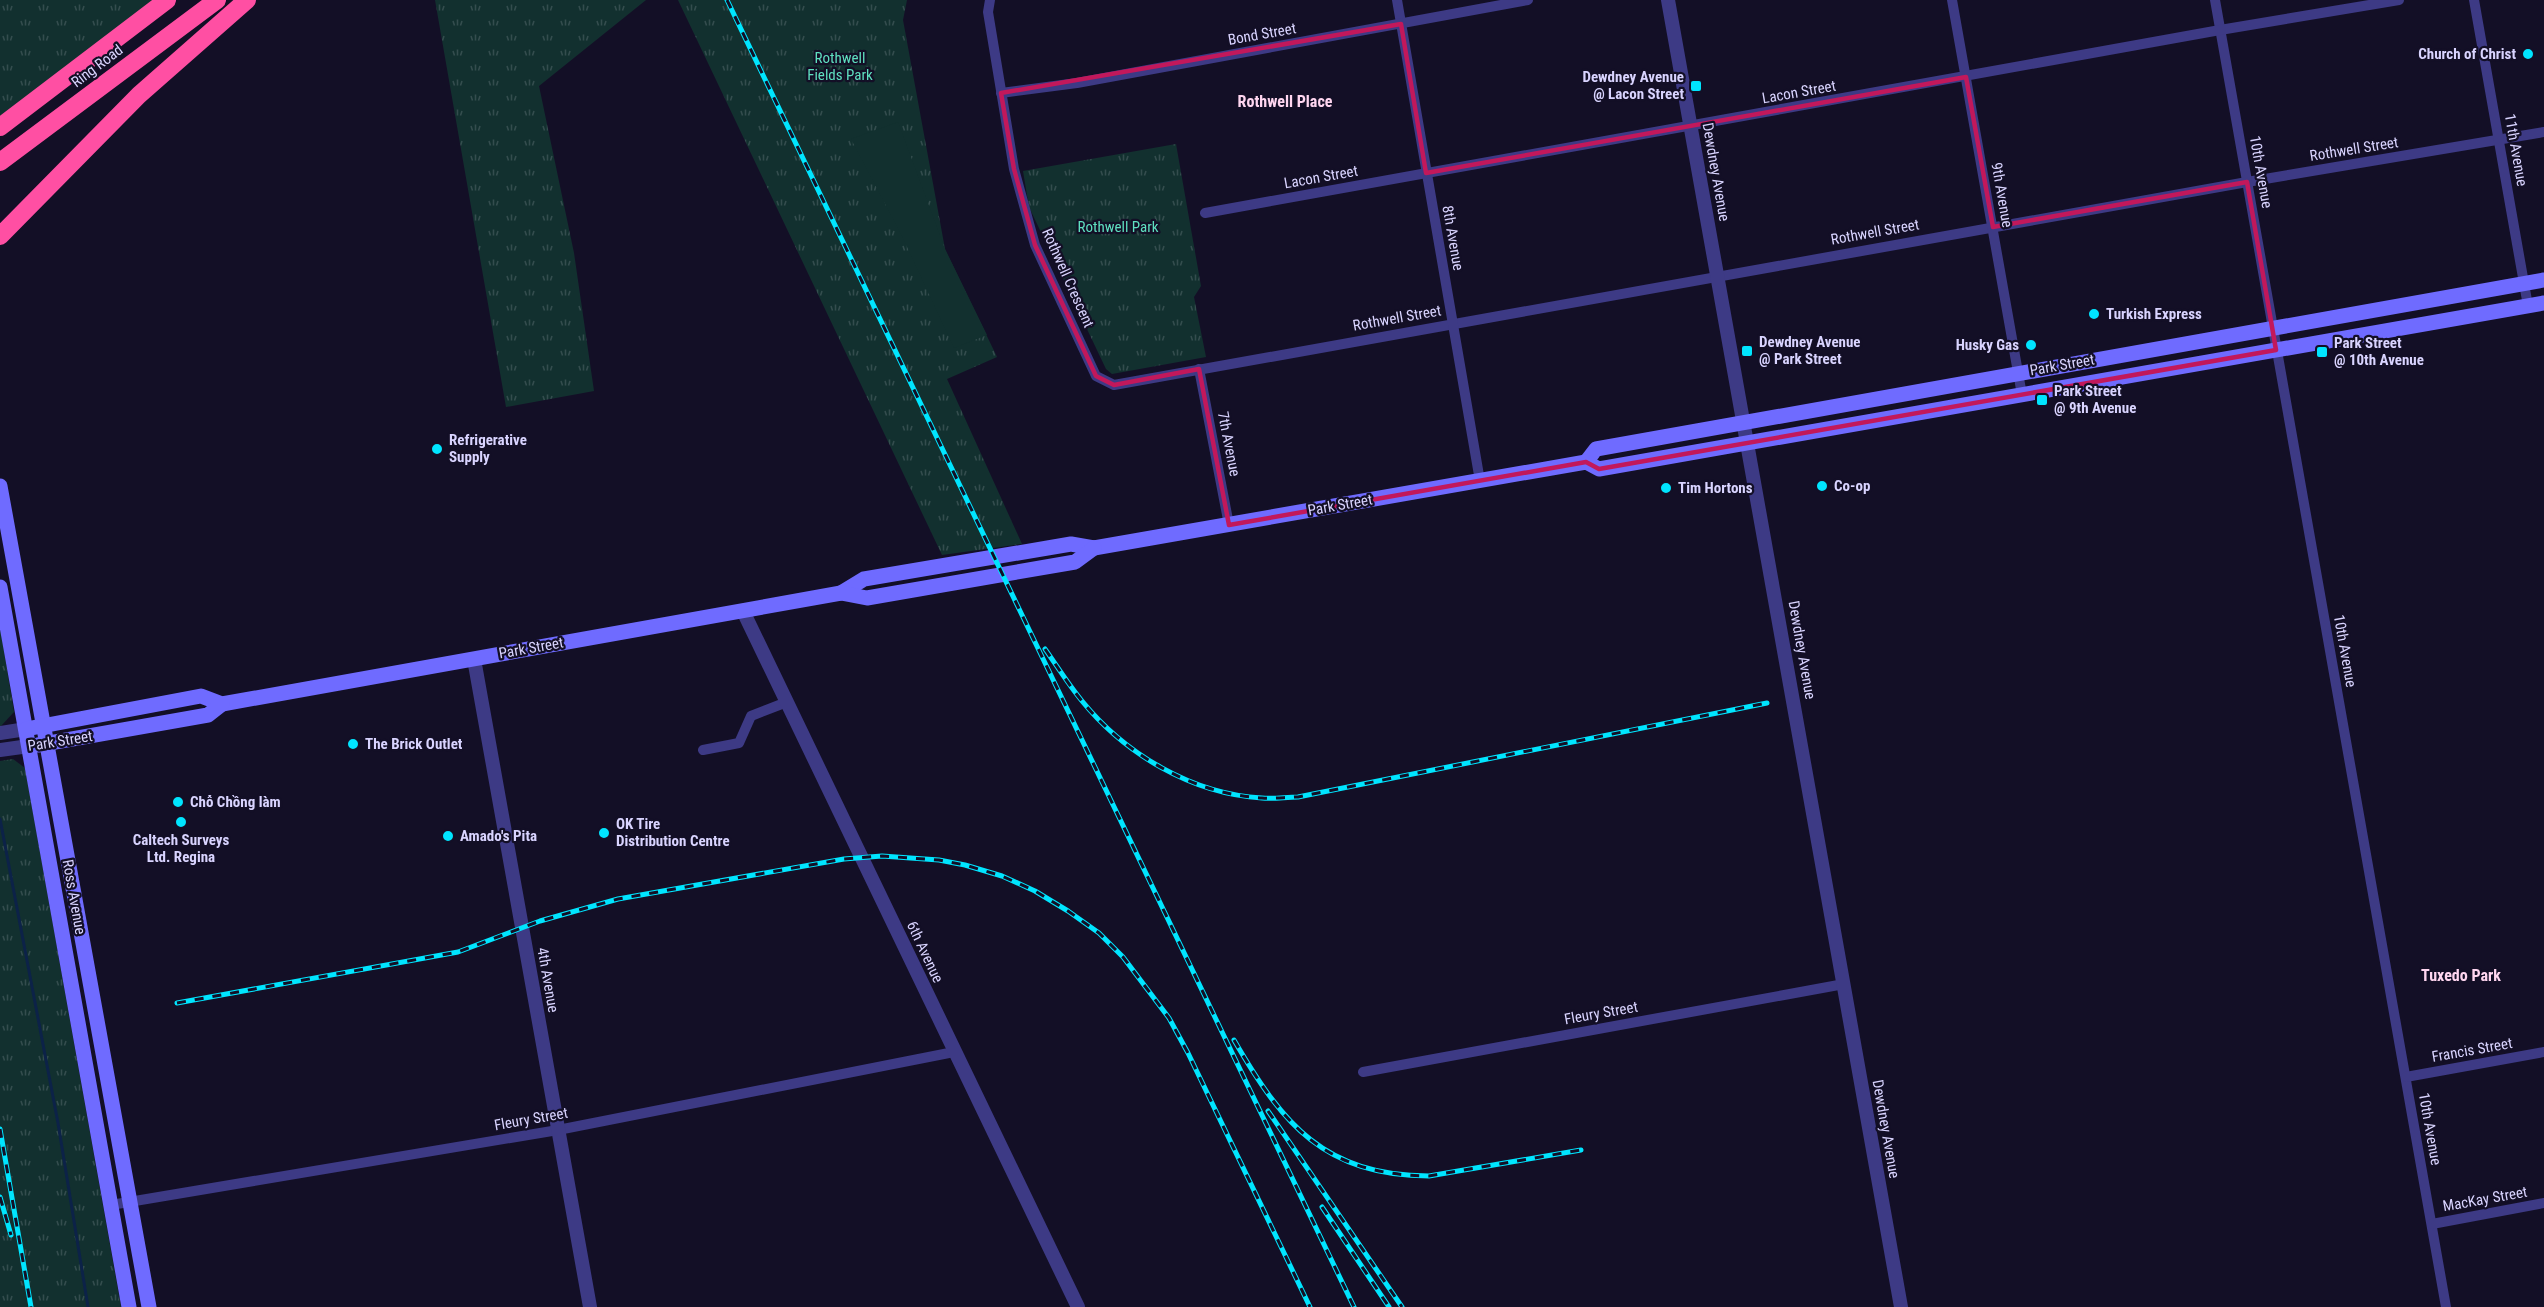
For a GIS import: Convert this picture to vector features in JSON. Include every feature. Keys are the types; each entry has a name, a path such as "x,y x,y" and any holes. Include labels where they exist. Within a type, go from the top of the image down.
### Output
{"highway":[{"name":"Ring Road","path":"0,127 167,0"},
{"name":"Ring Road","path":"0,162 218,0"},
{"path":"0,236 139,95 247,0"}],"main road":[{"name":"Park Street","path":"1586,462 1596,449 2544,280"},
{"name":"Park Street","path":"29,746 208,715 222,704 841,593 864,579 1071,544 1094,548 1586,462 1599,469 2544,303"},
{"name":"Ross Avenue","path":"0,486 149,1307"},
{"name":"Ross Avenue","path":"0,587 129,1307"},
{"name":"Park Street","path":"26,729 201,696 222,704"}],"street":[{"name":"Rothwell Crescent","path":"990,0 988,12 1014,170 1035,245 1096,376 1114,385 1212,367"},
{"name":"8th Avenue","path":"1397,0 1480,481"},
{"name":"Bond Street","path":"1001,93 1077,83 1528,0"},
{"name":"Dewdney Avenue","path":"1668,0 1901,1307"},
{"name":"9th Avenue","path":"1952,0 2022,395"},
{"name":"10th Avenue","path":"2215,0 2446,1307"},
{"name":"Lacon Street","path":"1205,213 2220,30 2399,0"},
{"name":"11th Avenue","path":"2474,0 2528,306"},
{"name":"Rothwell Street","path":"1212,367 2247,182 2544,132"},
{"name":"7th Avenue","path":"1199,369 1229,525"},
{"name":"6th Avenue","path":"742,611 1078,1307"},
{"name":"4th Avenue","path":"474,658 590,1307"},
{"path":"703,750 739,743 752,716 787,702"},
{"name":"Park Street","path":"0,733 26,729"},
{"name":"Park Street","path":"0,750 29,746"},
{"name":"Fleury Street","path":"1363,1072 1844,984"},
{"name":"Fleury Street","path":"111,1205 558,1130 954,1052"},
{"name":"Francis Street","path":"2406,1077 2544,1052"},
{"name":"MacKay Street","path":"2432,1224 2544,1203"}],"highlighted area":[{"path":"1401,24 1426,173 1966,77 1993,227 2247,182 2276,350 1599,469 1586,462 1229,525 1199,369 1114,385 1096,376 1035,245 1014,169 1001,93"}],"green space":[{"path":"0,0 155,0 0,118"},
{"path":"435,0 646,0 539,86 574,253 594,391 506,407"},
{"name":"Rothwell Fields Park","path":"678,0 907,0 903,20 945,249 997,357 947,379 1022,544 942,555"},
{"path":"898,122 945,249 987,335 954,348 902,236 851,139"},
{"name":"Rothwell Park","path":"1176,144 1201,286 1194,297 1206,357 1112,374 1106,369 1029,207 1023,171"},
{"path":"0,627 14,712 0,727"},
{"path":"13,759 25,768 121,1307 0,1307 0,761"}],"waterway":[{"path":"0,819 58,1123 88,1307"}],"railway":[{"path":"727,0 1354,1307"},
{"path":"1045,649 1077,695 1099,720 1139,754 1186,780 1210,789 1262,798 1298,797 1767,703"},
{"path":"177,1003 458,952 540,921 618,899 844,859 882,856 939,860 965,865 1002,876 1035,891 1099,933 1123,957 1169,1018 1188,1053 1310,1307"},
{"path":"1234,1040 1270,1097 1310,1140 1334,1155 1361,1166 1392,1173 1429,1176 1581,1150"},
{"path":"1268,1111 1402,1307"},
{"path":"0,1129 31,1307"},
{"path":"0,1197 11,1235"},
{"path":"1322,1207 1389,1307"}],"place":[{"name":"Church of Christ","path":"2528,54"},
{"name":"Dewdney Avenue @ Lacon Street","path":"1696,86"},
{"name":"Turkish Express","path":"2094,314"},
{"name":"Husky Gas","path":"2031,345"},
{"name":"Dewdney Avenue @ Park Street","path":"1747,351"},
{"name":"Park Street @ 10th Avenue","path":"2322,352"},
{"name":"Park Street @ 9th Avenue","path":"2042,400"},
{"name":"Refrigerative Supply","path":"437,449"},
{"name":"Co-op","path":"1822,486"},
{"name":"Tim Hortons","path":"1666,488"},
{"name":"The Brick Outlet","path":"353,744"},
{"name":"Chỗ Chồng làm","path":"178,802"},
{"name":"Caltech Surveys Ltd. Regina","path":"181,822"},
{"name":"OK Tire Distribution Centre","path":"604,833"},
{"name":"Amado's Pita","path":"448,836"}],"district":[{"name":"Rothwell Place","path":"1285,101"},
{"name":"Tuxedo Park","path":"2461,975"}]}
